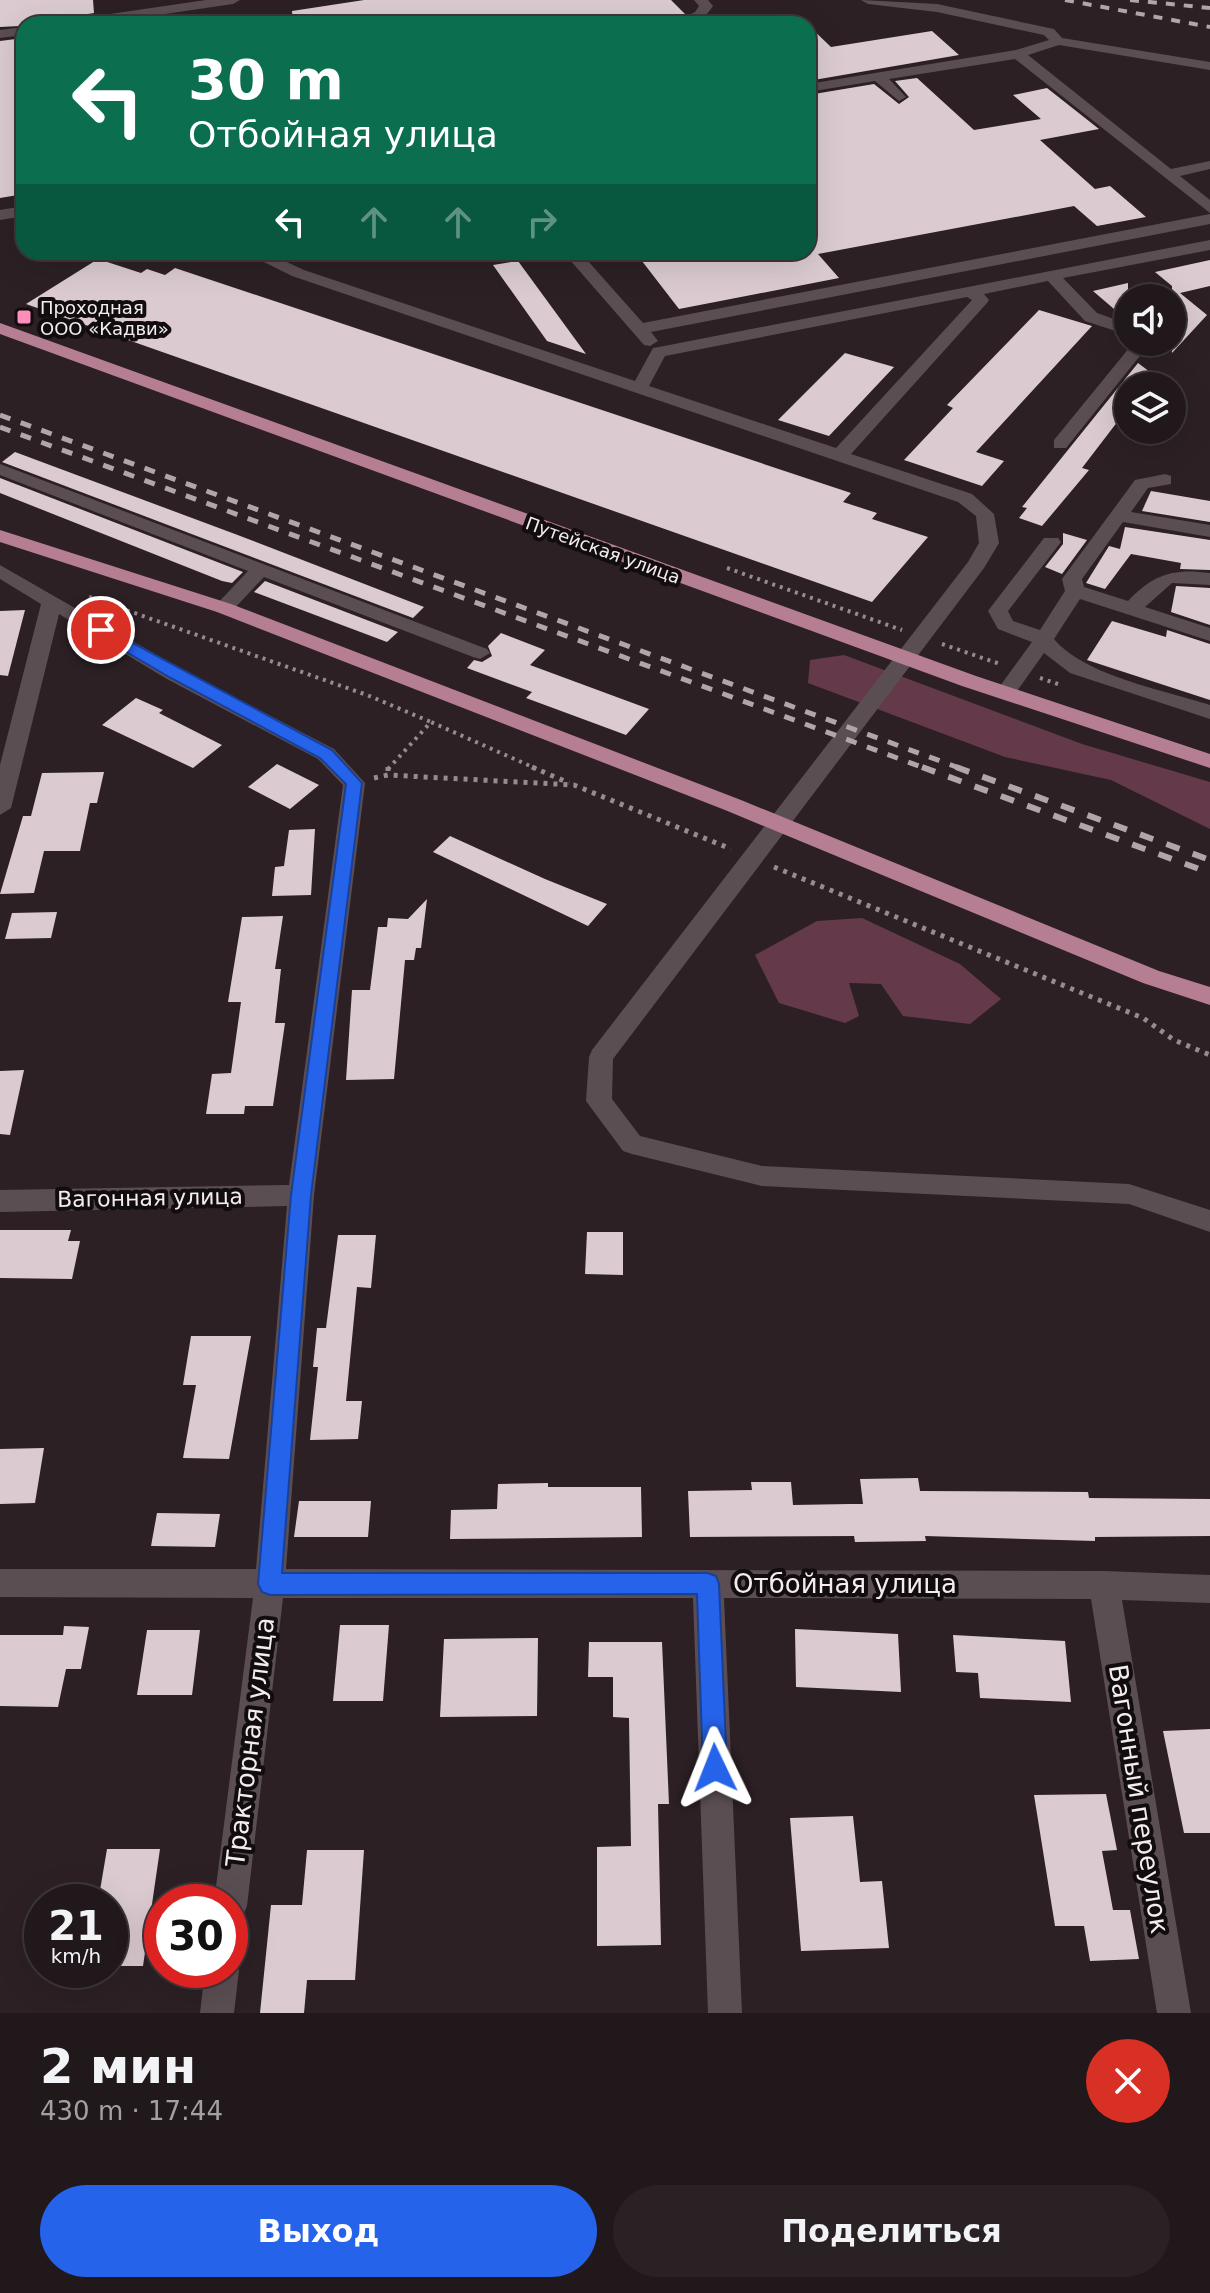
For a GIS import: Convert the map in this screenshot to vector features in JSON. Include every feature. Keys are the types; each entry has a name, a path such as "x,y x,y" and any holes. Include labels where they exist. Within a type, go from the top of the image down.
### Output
{"main road":[{"name":"Путейская улица","path":"0,328 438,490 1005,693 1210,761"},
{"path":"0,536 224,608 733,805 1151,977 1210,996"}],"street":[{"path":"124,16 233,0"},
{"path":"698,16 706,6 701,0"},
{"path":"868,0 951,11 1049,32 1058,41"},
{"path":"816,87 1018,54 1058,41 1210,66"},
{"path":"1018,54 1210,208"},
{"path":"879,77 899,97"},
{"path":"1168,174 1210,165"},
{"path":"639,329 1210,219"},
{"path":"659,352 1210,245"},
{"path":"270,260 298,273 965,498 985,514 990,527 989,543 977,564 601,1057 599,1101 632,1144 762,1176 1129,1194 1210,1221"},
{"path":"578,260 659,352"},
{"path":"1051,275 1091,317 1114,325"},
{"path":"839,456 981,300 969,290"},
{"path":"639,389 659,352"},
{"path":"1060,444 1132,356"},
{"path":"0,469 480,653"},
{"path":"1005,693 1075,591 1072,579 1142,484 1165,480"},
{"path":"1118,516 1210,531"},
{"path":"1051,542 998,611 1005,625 1044,639 1058,656 1077,668 1210,712"},
{"path":"224,608 261,569"},
{"path":"0,571 174,674 326,754 354,783"},
{"path":"1132,609 1157,581 1176,573 1210,579"},
{"path":"1075,591 1210,635"},
{"path":"0,808 52,601"},
{"name":"Тракторная улица","path":"233,1884 270,1584 301,1195 354,783"},
{"name":"Вагонная улица","path":"0,1201 301,1195"},
{"name":"Отбойная улица","path":"0,1583 1104,1585 1210,1589"},
{"path":"708,1584 725,2013"},
{"name":"Вагонный переулок","path":"1104,1585 1174,2013"},
{"path":"217,2013 220,1988"}],"path":[{"path":"89,597 367,695 734,851"},
{"path":"388,775 388,766 431,722"},
{"path":"354,783 388,775 574,785"},
{"path":"763,862 1143,1018 1174,1040 1210,1055"}],"shaded area":[{"path":"844,655 1082,744 1210,782 1210,829 1111,780 1005,757 808,683 810,660"},
{"path":"862,918 960,964 1001,999 970,1024 903,1016 881,984 849,983 859,1016 845,1023 779,1003 755,955 817,921"}],"building":[{"path":"0,0 93,0 94,13 16,16 16,26 0,27"},
{"path":"364,0 671,0 685,14 292,16 292,11"},
{"path":"932,31 959,55 816,80 816,33 831,47"},
{"path":"16,39 16,195 0,198 0,41"},
{"path":"917,78 974,130 1041,119 1013,95 1047,88 1099,129 1040,140 1095,189 1110,186 1146,217 1097,226 1074,206 818,254 839,278 679,309 641,260 816,260 816,94 874,84 899,104 909,97 895,81"},
{"path":"96,260 141,273 147,269 165,275 175,268 851,493 843,502 877,513 872,519 928,537 872,602 26,304"},
{"path":"1210,260 1210,286 1186,292 1186,284 1170,284 1155,272"},
{"path":"518,261 586,354 547,341 493,265"},
{"path":"1114,286 1114,309 1093,291"},
{"path":"1186,298 1207,315 1186,338"},
{"path":"1039,310 1092,326 976,452 1004,461 982,486 904,460 953,408 947,405"},
{"path":"845,353 894,367 829,436 778,420"},
{"path":"1138,363 1150,372 1131,372"},
{"path":"1114,393 1114,426 1082,468 1089,470 1042,526 1019,518 1027,508 1022,507"},
{"path":"15,452 424,607 413,618 2,462"},
{"path":"0,478 243,572 232,583 222,581 0,493"},
{"path":"1151,491 1210,501 1210,522 1142,511"},
{"path":"1125,527 1210,540 1210,570 1180,569 1181,563 1131,554 1105,589 1086,583 1109,546 1120,549"},
{"path":"1063,533 1087,540 1062,574 1045,567 1063,544"},
{"path":"265,581 398,632 387,642 254,592"},
{"path":"1176,586 1210,588 1210,625 1171,612"},
{"path":"25,610 8,676 0,675 0,611"},
{"path":"1112,621 1166,637 1167,630 1210,644 1210,700 1087,660"},
{"path":"501,633 545,650 530,665 649,709 626,735 526,698 532,692 467,668 474,660 482,662 492,656 488,646"},
{"path":"136,698 163,710 159,713 222,745 193,768 102,725"},
{"path":"277,764 319,785 290,809 248,787"},
{"path":"104,772 97,803 90,803 80,851 44,851 34,893 0,894 23,816 31,816 42,773"},
{"path":"315,829 311,895 272,896 275,867 284,866 289,830"},
{"path":"450,836 607,904 588,926 433,852"},
{"path":"427,899 421,948 416,948 414,960 405,960 394,1079 346,1080 352,990 370,990 378,927 387,927 388,918 408,919"},
{"path":"57,912 51,938 5,939 12,913"},
{"path":"283,916 275,969 281,969 275,1023 285,1023 273,1106 245,1106 244,1114 206,1114 212,1074 231,1073 241,1002 228,1002 242,917"},
{"path":"24,1070 10,1135 0,1134 0,1071"},
{"path":"0,1230 71,1230 68,1241 80,1241 72,1279 0,1278"},
{"path":"587,1232 623,1232 623,1275 585,1274"},
{"path":"338,1235 376,1235 371,1288 357,1287 346,1401 362,1401 358,1439 310,1440 318,1367 313,1367 317,1328 326,1328"},
{"path":"191,1336 251,1336 229,1459 183,1458 196,1385 183,1385"},
{"path":"44,1448 35,1503 0,1504 0,1449"},
{"path":"918,1478 920,1491 1088,1492 1089,1498 1210,1499 1210,1536 1095,1537 1095,1541 925,1536 926,1541 855,1542 854,1536 690,1537 688,1491 752,1490 751,1482 791,1482 793,1505 863,1504 860,1479"},
{"path":"548,1483 548,1487 641,1487 642,1537 450,1539 451,1510 497,1509 498,1484"},
{"path":"299,1501 371,1501 368,1537 294,1537"},
{"path":"157,1513 220,1514 215,1547 151,1546"},
{"path":"340,1625 389,1625 383,1701 333,1701"},
{"path":"64,1626 89,1627 81,1669 66,1669 58,1707 0,1706 0,1635 63,1635"},
{"path":"795,1629 898,1634 901,1692 796,1687"},
{"path":"147,1630 200,1630 192,1695 137,1695"},
{"path":"953,1635 1065,1641 1071,1702 980,1698 978,1673 956,1672"},
{"path":"538,1638 537,1716 440,1717 444,1639"},
{"path":"589,1642 662,1642 669,1804 658,1804 661,1945 597,1946 597,1847 631,1846 629,1718 613,1717 613,1677 588,1677"},
{"path":"1210,1729 1210,1833 1184,1833 1163,1731"},
{"path":"1106,1794 1117,1850 1102,1851 1113,1910 1130,1910 1139,1959 1090,1961 1084,1926 1055,1926 1034,1795"},
{"path":"853,1816 860,1882 882,1881 889,1948 801,1951 790,1818"},
{"path":"107,1849 160,1849 155,1884 144,1884 143,1966 128,1966 128,1884 101,1884"},
{"path":"307,1850 364,1850 355,1980 307,1980 304,2013 260,2013 271,1905 302,1905"}],"railway":[{"path":"1065,0 1210,27"},
{"path":"1130,0 1210,8"},
{"path":"0,415 962,769"},
{"path":"0,427 927,769"},
{"path":"922,767 1210,873"},
{"path":"956,767 1210,860"}],"place":[{"name":"Проходная ООО «Кадви»","path":"24,317"}],"route":[{"path":"101,630 174,674 326,754 354,783 301,1195 270,1584 708,1584 715,1768"}]}
